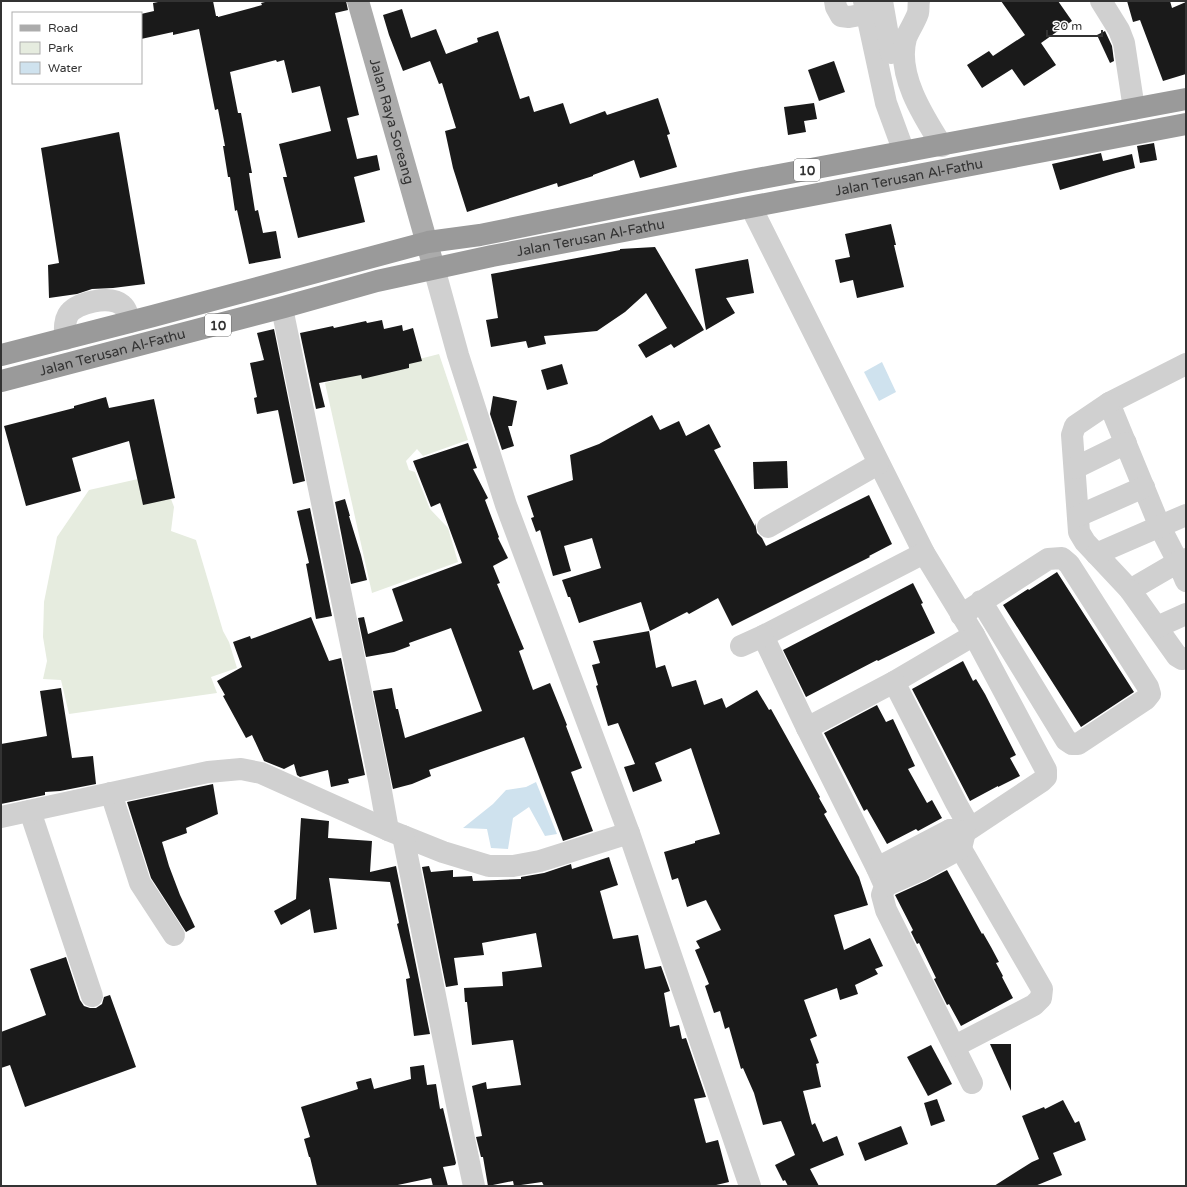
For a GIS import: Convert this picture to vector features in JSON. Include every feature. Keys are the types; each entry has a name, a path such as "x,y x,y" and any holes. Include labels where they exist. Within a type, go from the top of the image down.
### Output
{"highway":[{"name":"Jalan Terusan Al-Fathu","path":"1,354 65,339 428,242 480,235 733,184 1186,99"},
{"name":"Jalan Terusan Al-Fathu","path":"1,381 282,308 377,281 434,268 1186,124"}],"main road":[{"name":"Jalan Raya Soreang","path":"358,1 428,242 434,268"}],"street":[{"path":"835,1 836,7 841,16 849,17 871,5 890,53 907,81 927,122 942,146"},
{"path":"904,152 886,103 890,53 906,38 918,14 919,1"},
{"path":"1101,1 1119,30 1124,44 1134,109"},
{"path":"751,207 878,464 924,553 974,635 1046,770 1046,777 1042,781 962,835 881,877"},
{"path":"434,268 458,355 506,505 629,833 750,1186"},
{"path":"65,339 64,322 69,313 74,309 100,300 118,302 124,306 129,322"},
{"path":"282,308 380,780 395,833 444,1038 474,1186"},
{"path":"1186,364 1109,403 1075,426 1072,435 1079,532 1085,542 1130,590 1177,656 1182,659 1186,658"},
{"path":"1109,403 1160,527 1183,567 1130,590"},
{"path":"1075,468 1126,444"},
{"path":"768,527 878,464"},
{"path":"1078,516 1144,487"},
{"path":"1096,554 1186,515"},
{"path":"741,646 924,553"},
{"path":"961,615 981,601 1048,559 1062,558 1068,564 1148,687 1150,694 1078,744 1072,744 1066,740 981,601"},
{"path":"1157,627 1186,614"},
{"path":"807,728 894,682 974,635"},
{"path":"763,636 881,877 882,895 886,910 955,1046 972,1083"},
{"path":"894,682 956,803 962,835 1042,989 1041,998 1034,1005 955,1046"},
{"path":"1,817 208,772 241,769 261,773 395,833 443,852 489,866 513,866 540,861 629,833"},
{"path":"111,793 140,882 174,935"},
{"path":"30,811 92,996"}],"green space":[{"path":"439,354 468,440 423,456 417,449 406,461 409,470 415,472 430,509 448,528 458,562 372,593 325,383"},
{"path":"138,479 171,499 174,507 171,531 196,540 223,631 229,642 237,668 211,677 217,693 69,714 61,680 43,679 47,661 43,637 44,602 57,537 89,490"}],"water":[{"path":"882,362 896,392 879,401 864,372"},
{"path":"536,782 557,834 545,836 529,807 513,818 508,849 491,848 487,829 463,828 493,804 506,790 526,787"}],"building":[{"path":"163,1 213,1 216,16 218,17 262,5 261,3 269,1 346,1 348,10 335,13 359,115 347,118 357,159 377,155 380,170 354,177 365,222 298,238 283,177 287,177 279,144 331,131 320,86 292,93 284,60 277,62 276,60 230,72 238,113 241,113 252,173 249,173 255,211 258,210 263,233 276,231 281,258 249,264 237,210 235,211 230,177 228,177 223,146 225,146 218,109 215,110 199,29 173,35 173,32 142,39 142,14 154,11 153,3"},
{"path":"1001,1 1058,1 1072,21 1041,43 1056,65 1024,86 1012,69 982,88 967,65 989,51 993,56 1025,35"},
{"path":"1127,1 1170,1 1172,8 1186,2 1186,74 1163,81 1140,20 1133,22"},
{"path":"402,9 411,38 436,29 446,54 478,42 477,38 498,31 520,99 529,96 534,112 563,103 570,124 605,111 607,115 658,98 670,134 667,135 677,167 640,178 634,160 593,176 558,187 557,183 467,212 453,168 445,131 456,128 442,83 439,84 430,61 403,71 389,35 383,15"},
{"path":"1105,31 1112,46 1114,61 1110,63 1097,35"},
{"path":"834,61 845,92 819,101 808,70"},
{"path":"814,103 817,119 804,121 806,132 788,135 784,107"},
{"path":"119,132 145,284 92,289 77,294 49,298 48,265 59,263 41,148"},
{"path":"1154,143 1157,160 1140,163 1137,146"},
{"path":"1101,153 1103,161 1132,154 1135,168 1060,190 1052,164"},
{"path":"891,224 896,245 894,245 904,287 857,298 853,280 840,283 835,260 850,257 845,234"},
{"path":"655,247 704,330 674,348 671,344 646,358 638,345 667,328 646,293 625,312 597,331 544,336 546,344 528,348 526,341 491,347 486,320 498,318 491,274 620,249"},
{"path":"748,259 754,293 726,298 735,313 706,330 695,269"},
{"path":"382,320 384,329 402,325 403,331 413,328 422,361 409,364 409,368 362,379 361,375 319,383 325,407 316,409 300,333 333,326 334,328 366,321 367,323"},
{"path":"274,329 305,481 293,484 278,410 257,414 254,398 257,397 250,363 264,360 257,333"},
{"path":"562,364 568,384 547,390 541,370"},
{"path":"493,396 517,401 512,426 508,426 514,446 502,450 490,414"},
{"path":"106,397 109,408 154,399 175,498 143,505 129,441 72,458 81,491 26,506 4,426 74,408 74,406"},
{"path":"652,415 660,430 679,421 686,436 709,424 721,447 714,450 755,526 755,523 757,533 762,538 766,546 869,495 892,544 869,556 870,557 732,626 718,598 689,614 687,612 650,631 641,602 579,623 562,580 601,568 592,538 564,546 571,571 553,576 540,530 536,532 531,518 534,517 527,496 573,480 570,455 599,444"},
{"path":"468,443 477,468 473,469 488,498 485,500 499,537 498,538 508,558 493,566 500,583 497,584 524,649 519,651 533,690 550,683 582,768 571,772 593,831 563,841 524,737 429,770 431,776 412,784 393,789 373,691 392,688 396,709 398,709 405,738 482,711 451,628 409,643 410,646 394,652 366,657 358,618 364,617 368,634 403,621 392,589 462,563 440,503 431,507 413,461"},
{"path":"787,461 788,488 754,489 753,462"},
{"path":"345,499 367,580 351,584 335,502"},
{"path":"310,508 332,616 316,619 306,564 309,563 297,511"},
{"path":"1057,572 1134,692 1081,727 1003,605"},
{"path":"913,583 935,633 878,661 877,660 806,697 783,650"},
{"path":"311,617 329,661 341,658 365,775 348,779 349,783 331,787 328,770 300,777 297,775 294,764 284,769 264,761 252,735 246,738 223,696 225,695 217,681 242,667 233,642 250,636 251,639"},
{"path":"649,631 656,668 665,665 672,687 696,680 704,705 722,698 726,708 757,690 769,710 771,709 820,797 819,798 827,812 824,814 859,877 868,905 834,915 844,950 870,938 883,966 875,969 878,974 855,985 858,994 840,1000 837,988 804,1000 817,1036 810,1039 819,1063 816,1064 821,1087 803,1091 812,1125 815,1123 823,1142 837,1136 844,1155 810,1169 819,1186 788,1186 785,1180 783,1181 775,1165 795,1155 781,1121 763,1125 754,1093 743,1068 741,1069 729,1027 725,1029 720,1011 714,1013 705,986 709,984 695,950 700,948 696,941 721,930 706,900 687,907 678,878 672,880 664,852 720,834 691,748 655,763 662,781 633,792 624,767 635,764 618,723 608,726 596,686 598,685 592,665 600,663 593,641"},
{"path":"963,661 973,681 976,679 985,694 1016,755 1010,758 1020,776 970,801 912,689"},
{"path":"61,688 72,758 93,756 96,784 60,791 45,792 45,795 1,804 1,744 47,736 40,691"},
{"path":"877,705 886,722 893,719 915,766 908,769 927,803 932,800 942,818 918,831 916,829 887,844 867,809 864,811 824,733"},
{"path":"213,784 218,814 186,828 187,833 162,842 180,895 195,927 186,932 151,878 127,802"},
{"path":"301,818 329,821 328,838 372,841 370,872 396,866 430,1034 414,1036 406,979 410,978 397,924 399,923 390,882 329,878 337,929 314,933 310,909 281,925 274,911 296,899"},
{"path":"609,857 618,885 600,891 613,939 638,935 645,969 661,966 670,991 664,993 670,1027 679,1025 682,1039 686,1038 706,1097 694,1099 706,1143 718,1140 729,1182 712,1186 544,1186 542,1182 514,1186 513,1181 488,1186 483,1157 481,1157 476,1137 482,1136 472,1086 486,1082 487,1089 521,1085 513,1040 472,1045 464,988 503,986 502,972 542,967 536,933 482,943 484,955 454,958 458,985 446,987 422,867 429,866 431,872 453,870 453,877 472,876 473,881 521,879 521,877 544,873 571,864 572,869"},
{"path":"947,870 999,962 996,963 1013,998 961,1026 949,1004 947,1005 934,979 936,978 919,943 917,944 911,932 913,930 895,895"},
{"path":"66,957 80,1000 84,1006 96,1008 102,1004 104,997 110,995 136,1067 25,1107 10,1065 1,1068 1,1032 46,1015 30,969"},
{"path":"990,1044 1011,1044 1011,1091"},
{"path":"931,1045 952,1084 928,1096 907,1057"},
{"path":"424,1065 427,1085 436,1084 440,1109 443,1108 456,1163 455,1165 443,1167 448,1186 433,1186 431,1178 393,1186 317,1186 304,1139 310,1137 301,1107 358,1089 356,1082 371,1078 374,1089 411,1079 410,1067"},
{"path":"937,1099 945,1121 931,1126 924,1103"},
{"path":"1063,1100 1075,1123 1079,1121 1086,1140 1053,1153 1062,1175 1035,1186 994,1186 1039,1159 1022,1116 1044,1107 1045,1109"},
{"path":"901,1126 908,1144 865,1161 858,1143"}]}
